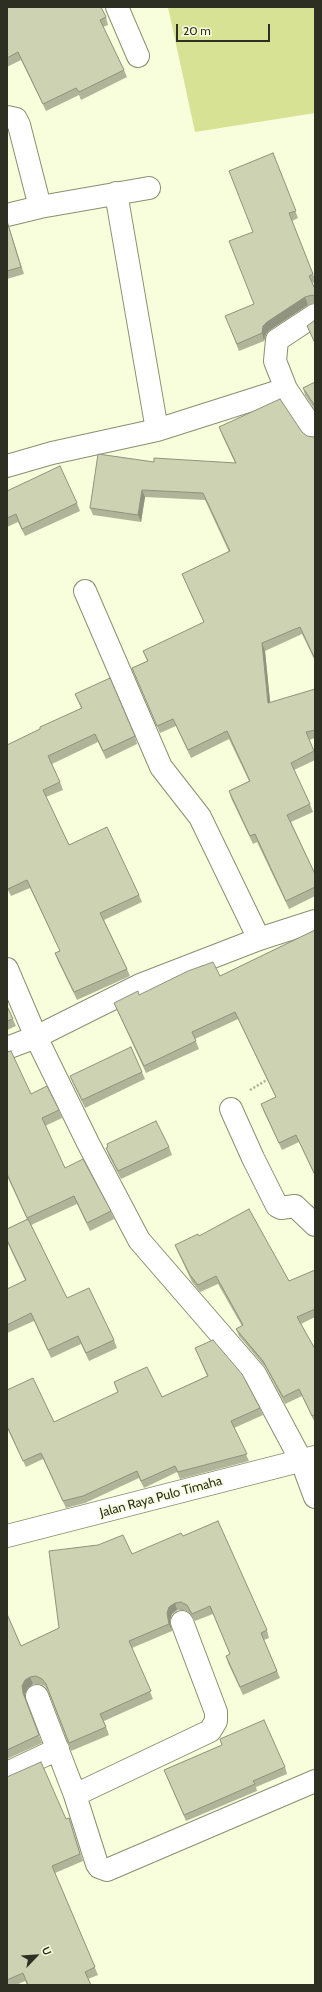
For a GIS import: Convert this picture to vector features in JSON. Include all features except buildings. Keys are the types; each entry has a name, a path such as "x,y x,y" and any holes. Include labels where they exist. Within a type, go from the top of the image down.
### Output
{"street":[{"path":"117,7 138,56"},
{"path":"7,117 16,119 19,125 40,207"},
{"path":"7,215 40,207 149,188"},
{"path":"116,193 157,430"},
{"path":"315,315 277,340 275,361 286,389 315,432"},
{"path":"7,466 52,453 157,430 286,389"},
{"path":"85,591 161,767 200,817 259,939"},
{"path":"7,1048 36,1037 140,985 259,939 315,921"},
{"path":"7,969 36,1037 88,1143 139,1240 255,1374 308,1459 315,1497"},
{"path":"231,1109 277,1206 281,1208 295,1206 315,1225"},
{"name":"Jalan Raya Pulo Timaha","path":"7,1536 308,1459"},
{"path":"75,1795 210,1731 214,1725 216,1712 182,1622"},
{"path":"37,1696 75,1795 97,1864 104,1870 315,1781"},
{"path":"7,1773 58,1749"}],"path":[{"path":"231,1109 236,1098 273,1077"}],"green space":[{"path":"168,7 315,7 315,113 195,132"}]}
